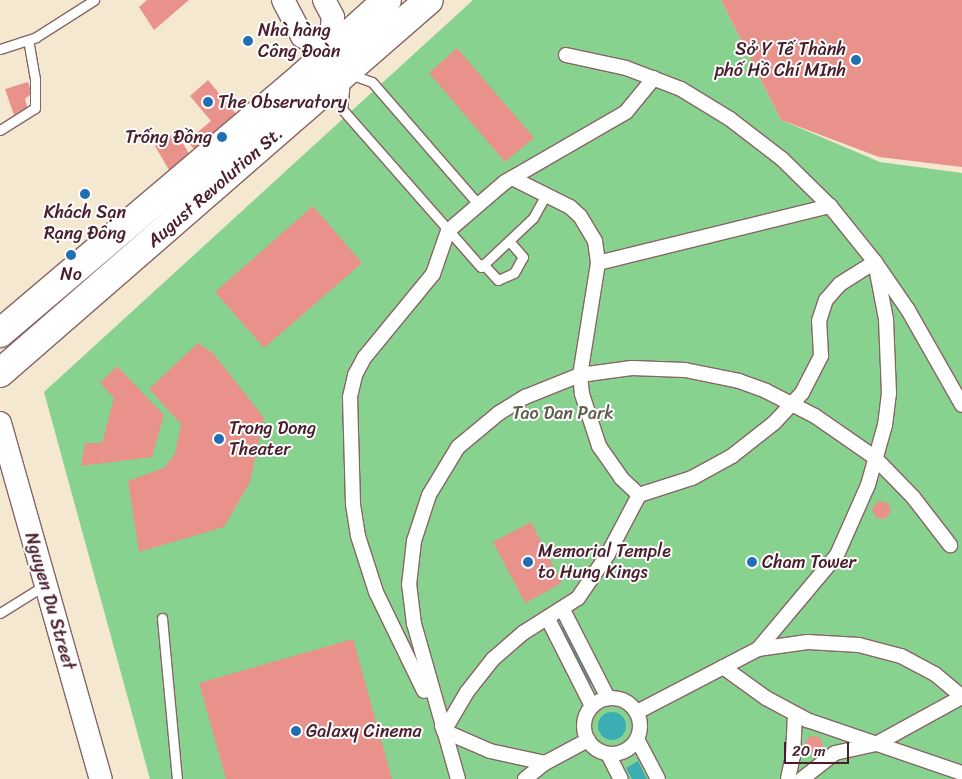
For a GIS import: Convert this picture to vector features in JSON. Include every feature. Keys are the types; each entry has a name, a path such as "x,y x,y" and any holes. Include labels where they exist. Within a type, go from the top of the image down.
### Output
{"main road":[{"name":"August Revolution St.","path":"0,333 329,52 387,0"},
{"name":"August Revolution St.","path":"0,373 429,0"}],"street":[{"path":"283,0 302,36 329,52 346,72"},
{"path":"324,0 333,17 329,52"},
{"path":"566,55 596,60 654,78 706,103 756,138 830,206 874,262 908,310 962,405"},
{"path":"545,763 490,751 444,731 366,567 353,504 350,397 355,375 364,358 433,274 448,231 478,204 512,178 626,112 654,78"},
{"path":"512,178 534,186 545,196 558,200 580,216 595,241 598,263 580,375 586,412 599,446 621,478 639,495"},
{"path":"598,263 830,206"},
{"path":"444,731 467,692 493,659 523,633 563,610 578,598 594,577 639,495 692,478 732,456 774,423 792,403 817,369 822,344 819,321 826,300 840,284 874,262"},
{"path":"758,649 836,555 859,512 885,425 889,386 886,319 874,262"},
{"path":"458,779 422,660 409,585 414,541 429,495 458,447 478,429 525,398 580,375 632,368 685,370 739,381 792,403 837,429 874,457 913,497 950,545"},
{"name":"Nguyen Du Street","path":"0,423 101,779"},
{"path":"563,610 608,698"},
{"path":"548,619 592,706"},
{"path":"637,712 758,649 808,642 880,649 920,665 962,697 876,744 835,753 802,779"},
{"path":"723,667 795,714 876,744 962,772"},
{"path":"608,698 625,700 637,712 640,730 637,739 625,750 608,754 600,751 588,740 584,722 592,706 608,698"},
{"path":"788,779 793,756 795,714"},
{"path":"637,739 658,779"},
{"path":"525,779 545,763 588,740"},
{"path":"608,754 622,779"}],"lane":[{"path":"0,49 28,42 94,0"},
{"path":"2,130 35,108 35,79 28,42"},
{"path":"478,204 372,82 346,72 342,109 481,267 533,218 545,196"},
{"path":"484,264 498,280 514,273 523,257 509,241"},
{"path":"0,613 45,585"},
{"path":"162,618 177,779"}],"green space":[{"name":"Tao Dan Park","path":"473,0 721,0 781,120 880,162 962,173 962,779 150,779 44,392"}],"water":[{"path":"564,626 593,682 589,685 559,629"},
{"path":"612,712 622,716 626,726 622,736 612,740 602,736 598,726 602,716"},
{"path":"638,761 647,779 632,779 626,768"}],"building":[{"path":"147,0 189,0 154,30 139,7"},
{"name":"Sở Y Tế Thành phố Hồ Chí MInh","path":"721,0 962,0 962,167 879,157 781,120"},
{"path":"457,48 534,138 505,162 429,73"},
{"path":"208,80 242,121 200,156 187,141 211,121 190,96"},
{"path":"28,82 32,93 25,99 28,110 14,115 5,89"},
{"path":"180,130 186,140 182,142 194,162 172,175 155,146"},
{"path":"313,206 362,263 264,348 215,292"},
{"name":"Trong Dong Theater","path":"198,343 213,353 264,418 250,482 224,527 139,552 128,481 164,468 175,454 181,424 149,389"},
{"path":"117,366 164,415 152,457 81,466 85,443 102,443 114,398 100,383"},
{"path":"878,501 888,503 891,512 885,519 876,518 872,509"},
{"name":"Memorial Temple to Hung Kings","path":"531,522 562,583 525,603 493,542"},
{"name":"Cham Tower","path":"747,557 756,557 756,566 747,566"},
{"name":"Galaxy Cinema","path":"353,639 392,779 226,779 199,683"},
{"path":"810,736 820,737 823,746 817,754 808,752 805,743"}],"place":[{"name":"Nhà hàng Công Đoàn","path":"248,41"},
{"name":"Sở Y Tế Thành phố Hồ Chí MInh","path":"856,60"},
{"name":"The Observatory","path":"208,102"},
{"name":"Trống Đồng","path":"222,137"},
{"name":"Khách Sạn Rạng Đông","path":"85,194"},
{"name":"No","path":"71,255"},
{"name":"Trong Dong Theater","path":"219,439"},
{"name":"Memorial Temple to Hung Kings","path":"528,562"},
{"name":"Cham Tower","path":"752,562"},
{"name":"Galaxy Cinema","path":"296,731"}]}
